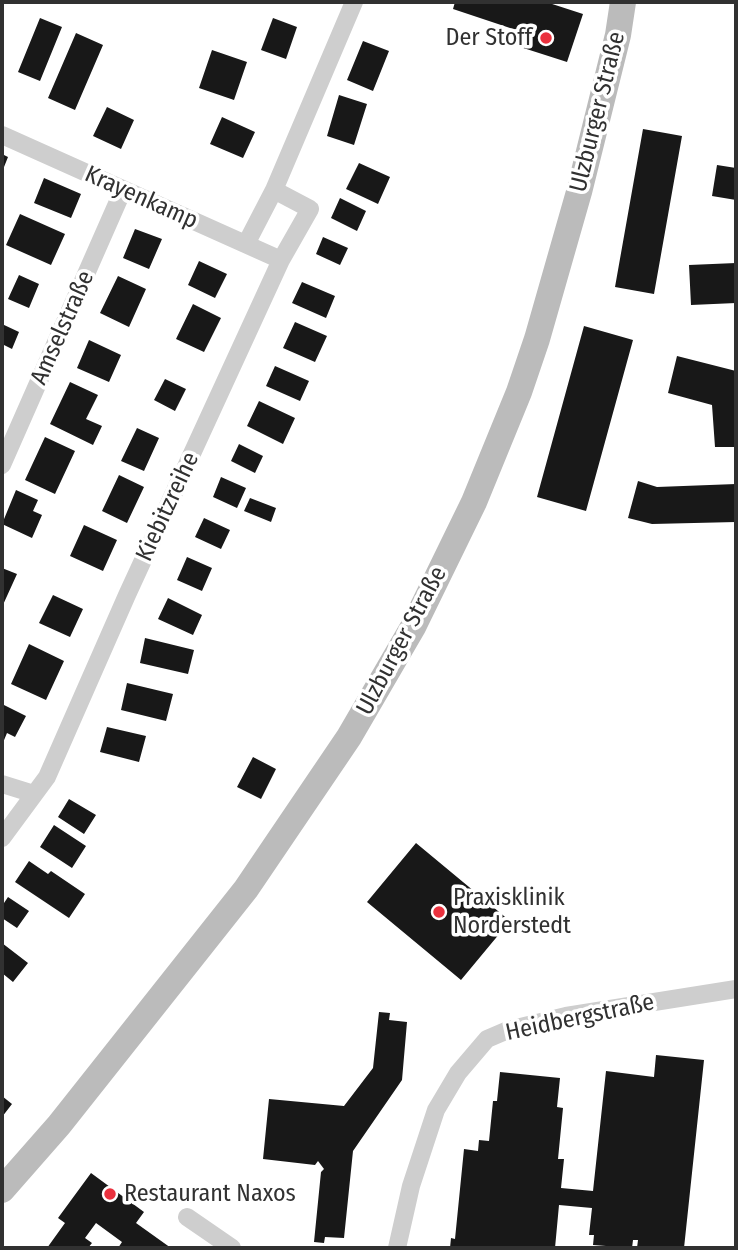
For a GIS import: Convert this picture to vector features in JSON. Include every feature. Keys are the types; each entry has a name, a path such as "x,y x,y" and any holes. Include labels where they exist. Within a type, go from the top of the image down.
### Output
{"main road":[{"name":"Ulzburger Straße","path":"2,1189 59,1125 246,889 349,737 413,627 474,502 524,380 552,294 579,192 618,35 623,2"}],"street":[{"path":"246,244 274,190 354,2"},
{"name":"Krayenkamp","path":"2,135 281,260"},
{"name":"Amselstraße","path":"2,465 123,190"},
{"name":"Kiebitzreihe","path":"2,838 47,777 281,260 310,209 274,190"},
{"path":"2,784 34,794"},
{"name":"Heidbergstraße","path":"397,1248 411,1186 436,1110 458,1073 487,1039 508,1030 566,1016 736,989"},
{"path":"187,1217 232,1248"}],"building":[{"name":"Der Stoff","path":"455,2 546,2 583,14 567,62 514,45 519,31 453,9"},
{"path":"40,18 62,27 40,81 18,72"},
{"path":"273,18 297,27 286,59 261,50"},
{"path":"76,33 103,45 75,110 48,98"},
{"path":"363,41 389,51 373,91 347,80"},
{"path":"212,50 247,62 234,100 199,88"},
{"path":"339,95 367,104 354,145 327,136"},
{"path":"107,107 134,120 121,149 93,136"},
{"path":"222,117 255,132 243,158 210,144"},
{"path":"643,129 682,136 654,294 615,287"},
{"path":"2,154 8,157 2,172"},
{"path":"359,163 390,177 378,204 346,189"},
{"path":"717,165 736,168 736,200 712,196"},
{"path":"44,178 81,194 71,218 34,203"},
{"path":"340,198 366,211 357,231 331,218"},
{"path":"20,214 65,234 51,265 6,245"},
{"path":"135,229 162,239 149,269 123,258"},
{"path":"323,237 348,248 340,265 316,254"},
{"path":"199,261 227,274 215,298 188,285"},
{"path":"736,263 736,303 691,305 689,265"},
{"path":"19,275 39,284 29,308 8,299"},
{"path":"118,276 146,289 129,327 100,313"},
{"path":"302,282 335,296 326,318 292,303"},
{"path":"193,304 221,318 204,352 176,339"},
{"path":"295,322 327,336 315,362 283,348"},
{"path":"2,324 19,332 12,349 2,344"},
{"path":"584,326 633,340 586,511 537,497"},
{"path":"89,340 121,355 109,382 77,368"},
{"path":"677,356 736,371 736,447 715,447 712,405 668,393"},
{"path":"275,366 309,381 300,401 266,386"},
{"path":"165,379 186,389 175,411 154,400"},
{"path":"70,382 98,395 86,419 102,426 93,445 50,424"},
{"path":"259,401 295,418 283,444 247,426"},
{"path":"137,428 159,438 144,471 121,461"},
{"path":"45,437 75,451 55,494 25,480"},
{"path":"239,444 263,456 255,473 231,461"},
{"path":"119,475 144,487 127,523 102,511"},
{"path":"221,477 246,488 237,508 213,497"},
{"path":"638,481 657,487 736,484 736,522 652,524 628,518"},
{"path":"16,490 38,500 33,511 42,515 32,538 2,524"},
{"path":"250,498 276,508 271,522 244,511"},
{"path":"204,518 230,530 221,549 195,537"},
{"path":"84,525 117,540 103,571 70,556"},
{"path":"187,557 212,568 202,591 177,580"},
{"path":"2,568 17,574 2,607"},
{"path":"53,595 83,609 70,637 39,623"},
{"path":"168,598 202,615 193,635 158,619"},
{"path":"145,638 194,650 188,674 140,663"},
{"path":"29,644 64,661 46,700 11,684"},
{"path":"127,683 173,694 166,721 121,710"},
{"path":"2,704 26,716 15,737 7,733 2,745"},
{"path":"107,727 146,736 139,762 100,752"},
{"path":"253,757 276,769 261,799 237,787"},
{"path":"69,799 96,815 84,834 58,817"},
{"path":"54,825 86,846 72,868 40,847"},
{"name":"Praxisklinik Norderstedt","path":"416,843 510,921 461,980 367,902"},
{"path":"29,861 48,874 51,871 85,894 69,918 15,882"},
{"path":"8,897 29,911 17,928 2,918 2,906"},
{"path":"2,943 28,963 13,982 2,973"},
{"path":"379,1012 390,1013 389,1020 407,1022 402,1080 353,1151 344,1238 325,1237 324,1243 314,1242 321,1172 324,1169 318,1161 315,1165 263,1159 269,1099 344,1106 373,1068"},
{"path":"656,1055 704,1060 684,1248 637,1248 638,1240 633,1240 632,1248 593,1245 594,1235 589,1235 592,1208 559,1205 555,1248 450,1248 451,1238 455,1239 464,1149 478,1151 479,1140 489,1141 493,1101 497,1101 500,1072 560,1078 557,1107 563,1108 558,1159 564,1159 561,1188 593,1191 606,1071 654,1077"},
{"path":"2,1096 12,1104 2,1117"},
{"path":"91,1173 144,1212 136,1223 171,1248 118,1248 122,1242 96,1223 85,1238 92,1243 88,1248 47,1248 65,1223 58,1218"}],"place":[{"name":"Der Stoff","path":"546,38"},
{"name":"Praxisklinik Norderstedt","path":"439,912"},
{"name":"Restaurant Naxos","path":"110,1194"}]}
